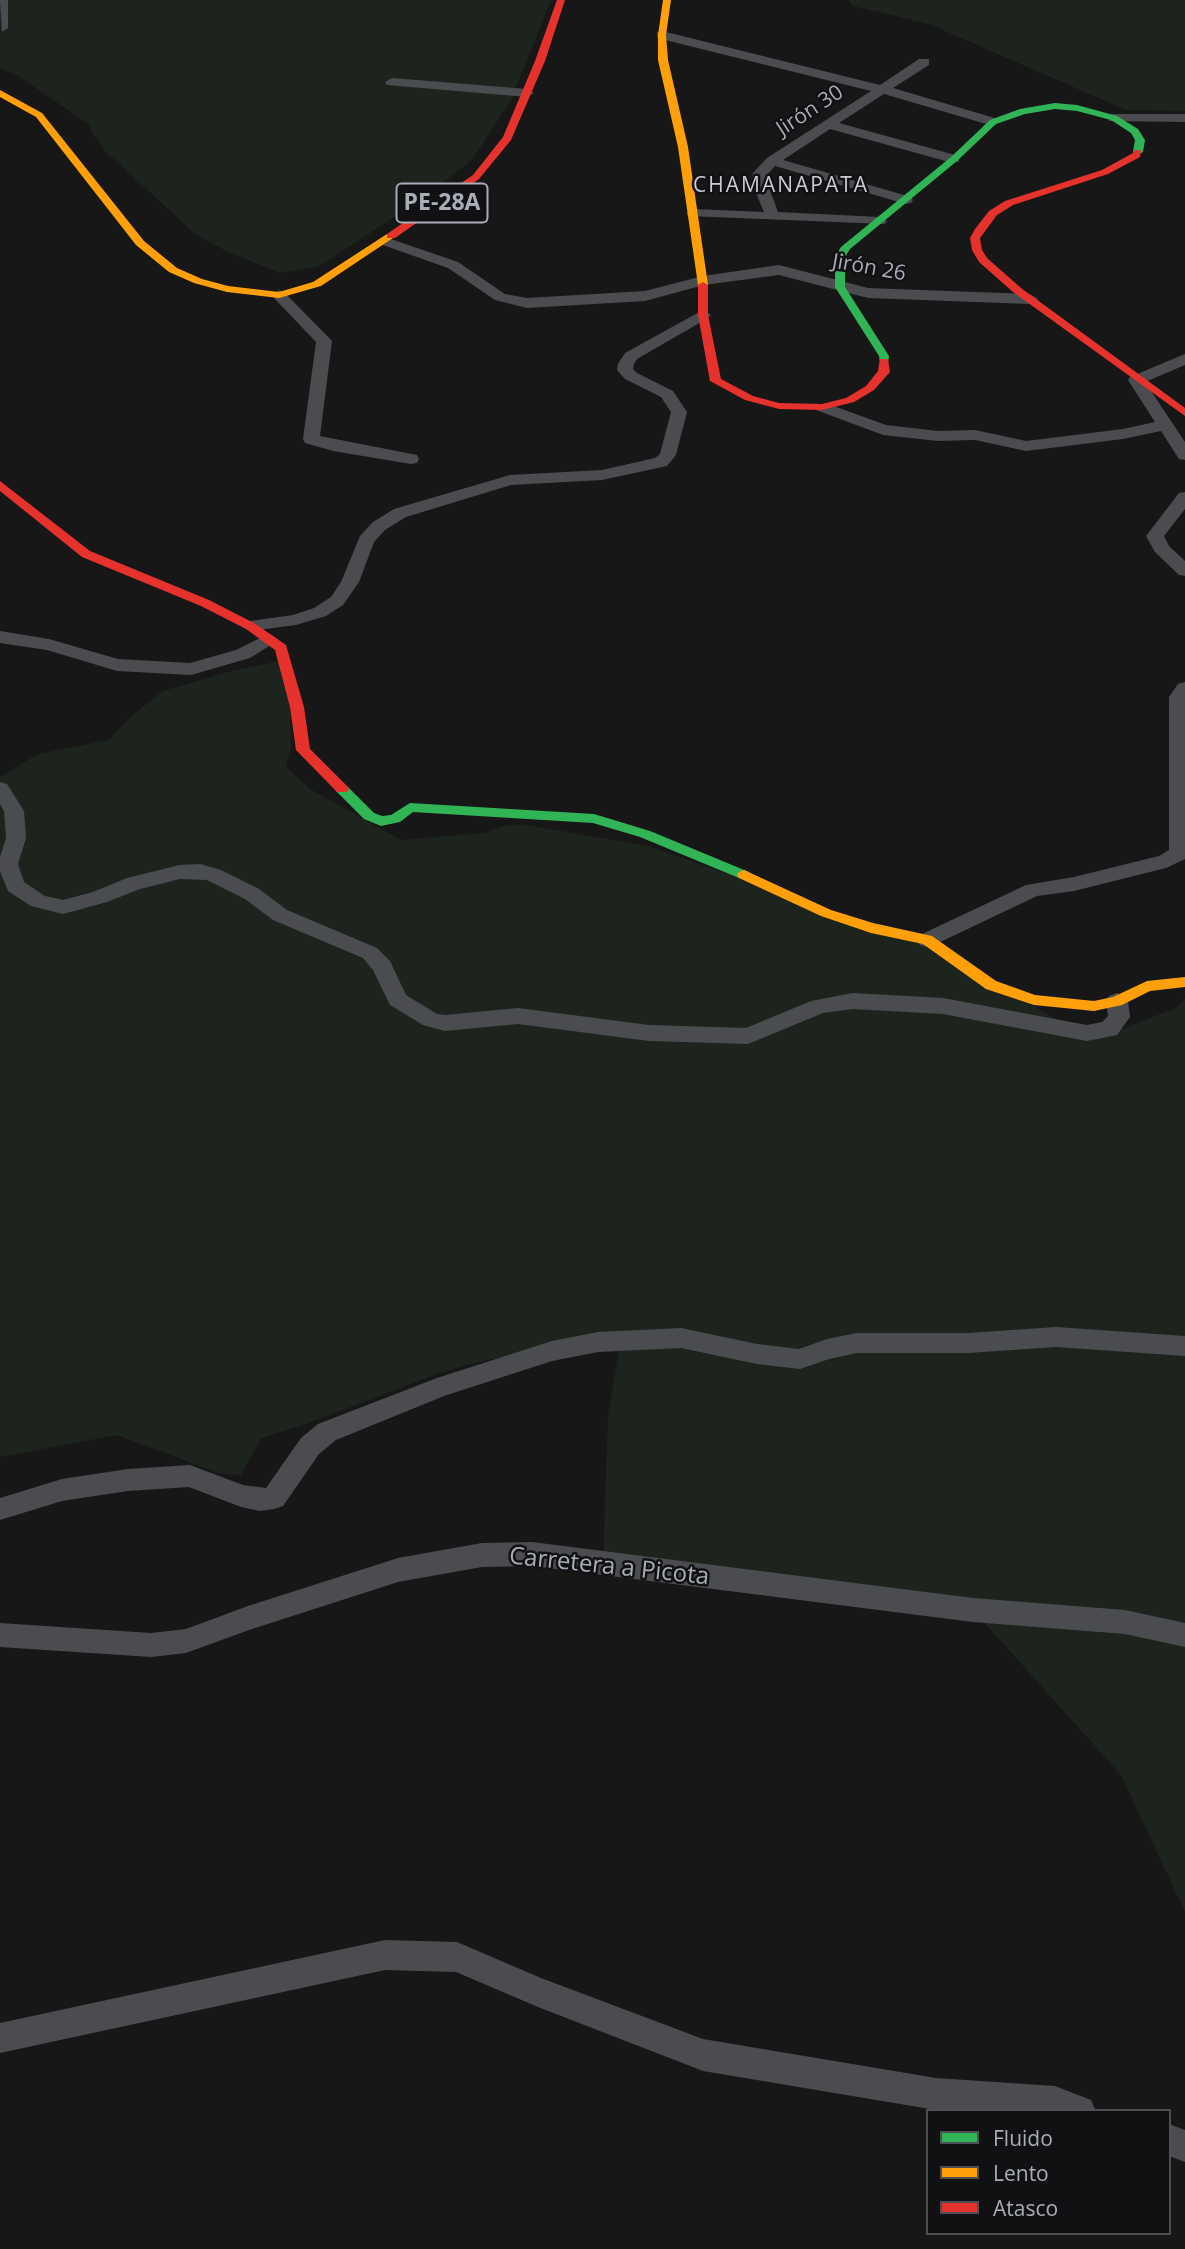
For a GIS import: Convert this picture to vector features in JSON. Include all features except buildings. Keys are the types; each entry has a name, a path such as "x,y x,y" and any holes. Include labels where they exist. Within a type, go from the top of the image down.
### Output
{"main road":[{"name":"PE-28A","path":"0,93 39,115 140,243 173,270 227,289 279,295 317,284 385,241 476,177 508,138 561,0"},
{"path":"667,0 662,35 663,60 683,147 703,281 703,315 716,381 737,393 771,404 801,408 822,407 861,395 884,372 884,356 840,287 840,257 846,247 906,200 993,122 1023,111 1055,106 1077,108 1114,118 1135,131 1140,140 1137,155 1105,172 1009,203 993,213 975,237 976,250 982,260 1030,299 1185,414"},
{"path":"0,485 86,554 205,603 250,626 281,648 298,706 303,750 369,816 381,821 395,819 411,807 441,807 498,814 594,819 645,834 716,862 826,913 871,928 927,940 991,985 1034,1000 1094,1006 1116,1001 1147,986 1185,982"}],"street":[{"path":"2,0 2,28"},
{"path":"662,35 881,89 993,122"},
{"name":"Jirón 30","path":"773,217 758,181 758,176 772,161 925,62"},
{"path":"391,82 527,93"},
{"path":"1114,118 1185,118"},
{"path":"826,124 954,159"},
{"path":"772,161 906,200"},
{"path":"692,212 880,221"},
{"name":"Jirón 26","path":"385,241 453,265 500,298 527,303 645,296 703,281 779,270 868,293 1030,299"},
{"path":"279,295 324,341 311,439 333,446 411,458"},
{"path":"250,626 296,620 320,612 337,601 350,582 366,540 380,526 400,513 510,480 602,475 661,462 668,455 679,412 667,394 631,376 625,370 626,364 631,356 703,315"},
{"path":"1185,359 1136,380 1185,455"},
{"path":"822,407 883,430 924,435 975,435 1026,446 1123,434 1164,425"},
{"path":"1185,497 1155,536 1161,548 1185,571"},
{"path":"0,637 49,645 117,664 191,669 243,654 270,639"},
{"path":"927,940 1034,890 1074,884 1166,862 1178,854 1181,844 1178,697 1185,688"},
{"path":"0,788 13,811 16,838 8,864 15,886 38,901 63,907 100,898 134,883 180,872 200,871 214,875 252,894 280,915 370,953 382,966 398,1000 431,1020 444,1023 518,1016 649,1033 748,1036 819,1006 853,1001 943,1006 1060,1030 1087,1032 1109,1029 1119,1017 1116,1001"},
{"path":"0,1509 62,1490 128,1480 190,1476 202,1478 241,1496 260,1500 274,1498 310,1446 327,1432 437,1388 552,1351 598,1342 681,1338 757,1354 800,1359 827,1349 857,1343 968,1343 1056,1337 1185,1346"},
{"name":"Carretera a Picota","path":"0,1635 151,1645 186,1641 248,1618 398,1570 482,1555 531,1554 631,1569 959,1609 1125,1622 1185,1635"},
{"path":"0,2038 385,1955 457,1957 538,1993 703,2055 936,2095 1055,2102 1074,2109"}],"shaded area":[{"path":"0,0 551,0 511,100 472,160 419,201 318,267 279,273 222,249 194,233 104,150 87,123 17,75 0,69"},
{"path":"848,0 1185,0 1185,111 1126,110 929,24 853,6"},
{"path":"289,659 291,747 286,767 310,789 401,840 485,833 503,826 521,824 649,846 939,949 1062,1023 1122,1029 1176,1008 1185,998 1185,1912 1121,1775 973,1610 603,1565 608,1415 622,1332 470,1364 261,1438 241,1475 221,1474 117,1435 0,1457 0,777 38,754 109,740 129,718 163,691 232,671"}],"traffic: fast":[{"path":"884,361 884,356 840,287 840,257 846,247 954,159 993,122 1023,111 1055,106 1077,108 1114,118 1135,131 1140,140 1138,152"},
{"path":"342,789 369,816 381,821 395,819 410,807 594,819 645,834 744,875"}],"traffic: slow":[{"path":"667,0 662,35 663,60 683,147 703,285"},
{"path":"0,93 39,115 140,243 173,270 198,281 227,289 279,295 317,284 391,236"},
{"path":"744,875 826,913 871,928 927,940 991,985 1034,1000 1094,1006 1117,1001 1147,986 1185,982"}],"traffic: jam":[{"path":"391,236 476,177 508,138 540,61 561,0"},
{"path":"1138,152 1105,172 1009,203 993,213 980,229 975,238 977,250 983,260 1017,290 1185,413"},
{"path":"703,285 703,315 716,381 749,398 779,406 801,408 822,407 850,400 870,388 884,372 884,361"},
{"path":"0,485 86,554 205,603 250,626 281,648 297,707 303,750 342,789"}],"district":[{"name":"CHAMANAPATA","path":"781,186"}]}
